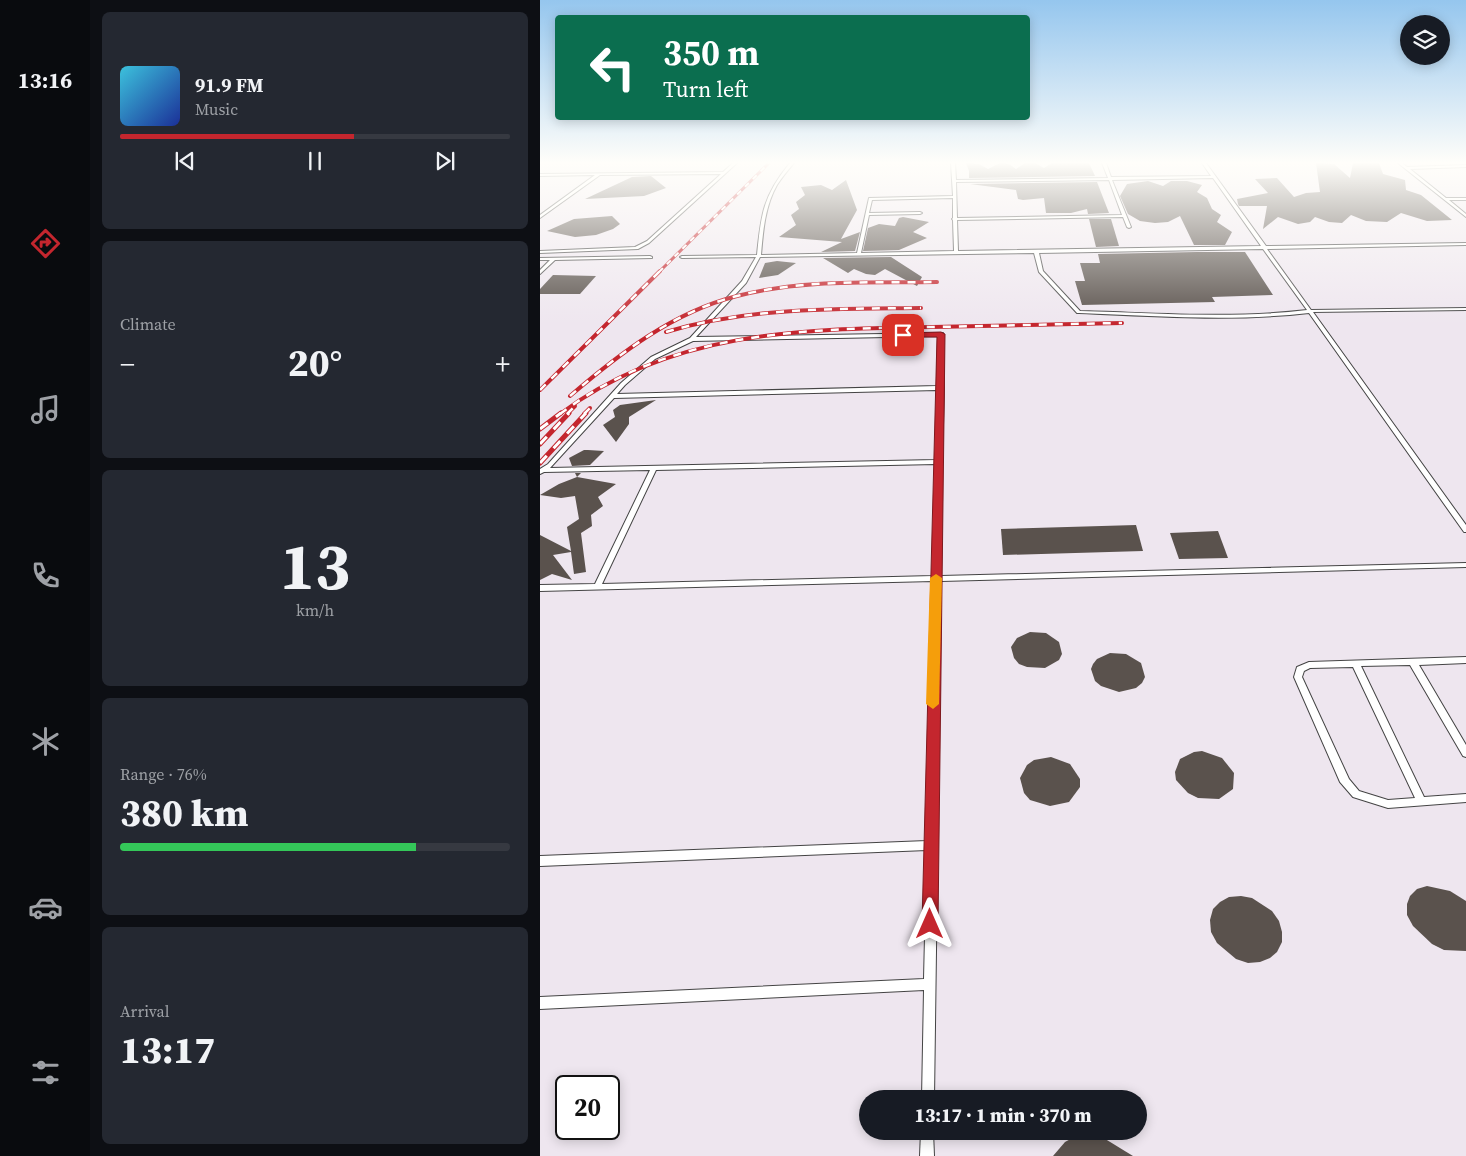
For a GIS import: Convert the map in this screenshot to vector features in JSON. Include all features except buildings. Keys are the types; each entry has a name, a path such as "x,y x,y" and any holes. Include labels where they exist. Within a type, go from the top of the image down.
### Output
{"lane":[{"path":"540,252 636,248 648,242 676,217"},
{"path":"541,471 613,396 653,358 692,339 744,282 759,256 763,217"},
{"path":"859,254 866,217"},
{"path":"956,252 954,219 1070,217"},
{"path":"1124,217 1129,227"},
{"path":"1243,217 1466,530"},
{"path":"682,257 1466,244"},
{"path":"1036,251 1041,271 1079,312 1220,316 1311,311 1466,309"},
{"path":"540,259 650,257"},
{"path":"540,273 554,259"},
{"path":"692,339 941,334 928,1090"},
{"path":"613,396 941,388"},
{"path":"541,471 940,462"},
{"path":"598,587 654,468"},
{"path":"540,588 1466,565"},
{"path":"1466,660 1309,664 1300,669 1298,676 1345,782 1356,794 1388,804 1466,798"},
{"path":"1413,662 1466,753"},
{"path":"1356,664 1422,802"},
{"path":"540,861 931,845"},
{"path":"540,1004 929,984"},
{"path":"927,1140 927,1156"}],"shaded area":[{"path":"540,217 1466,217 1466,1156 540,1156"}],"railway":[{"path":"659,272 715,217"},
{"path":"540,390 660,271"},
{"path":"570,396 627,350 648,336 691,312 713,303 762,291 812,284 937,282"},
{"path":"666,332 729,318 792,311 921,308"},
{"path":"560,414 602,387 646,366 691,351 738,340 834,330 1122,323"},
{"path":"567,414 575,406"},
{"path":"584,414 590,408"},
{"path":"540,429 561,413"},
{"path":"540,444 569,413"},
{"path":"540,463 586,413"}],"slow traffic":[{"path":"933,704 936,578"}],"route":[{"path":"903,335 941,334 941,430 933,691 930,924"}]}
